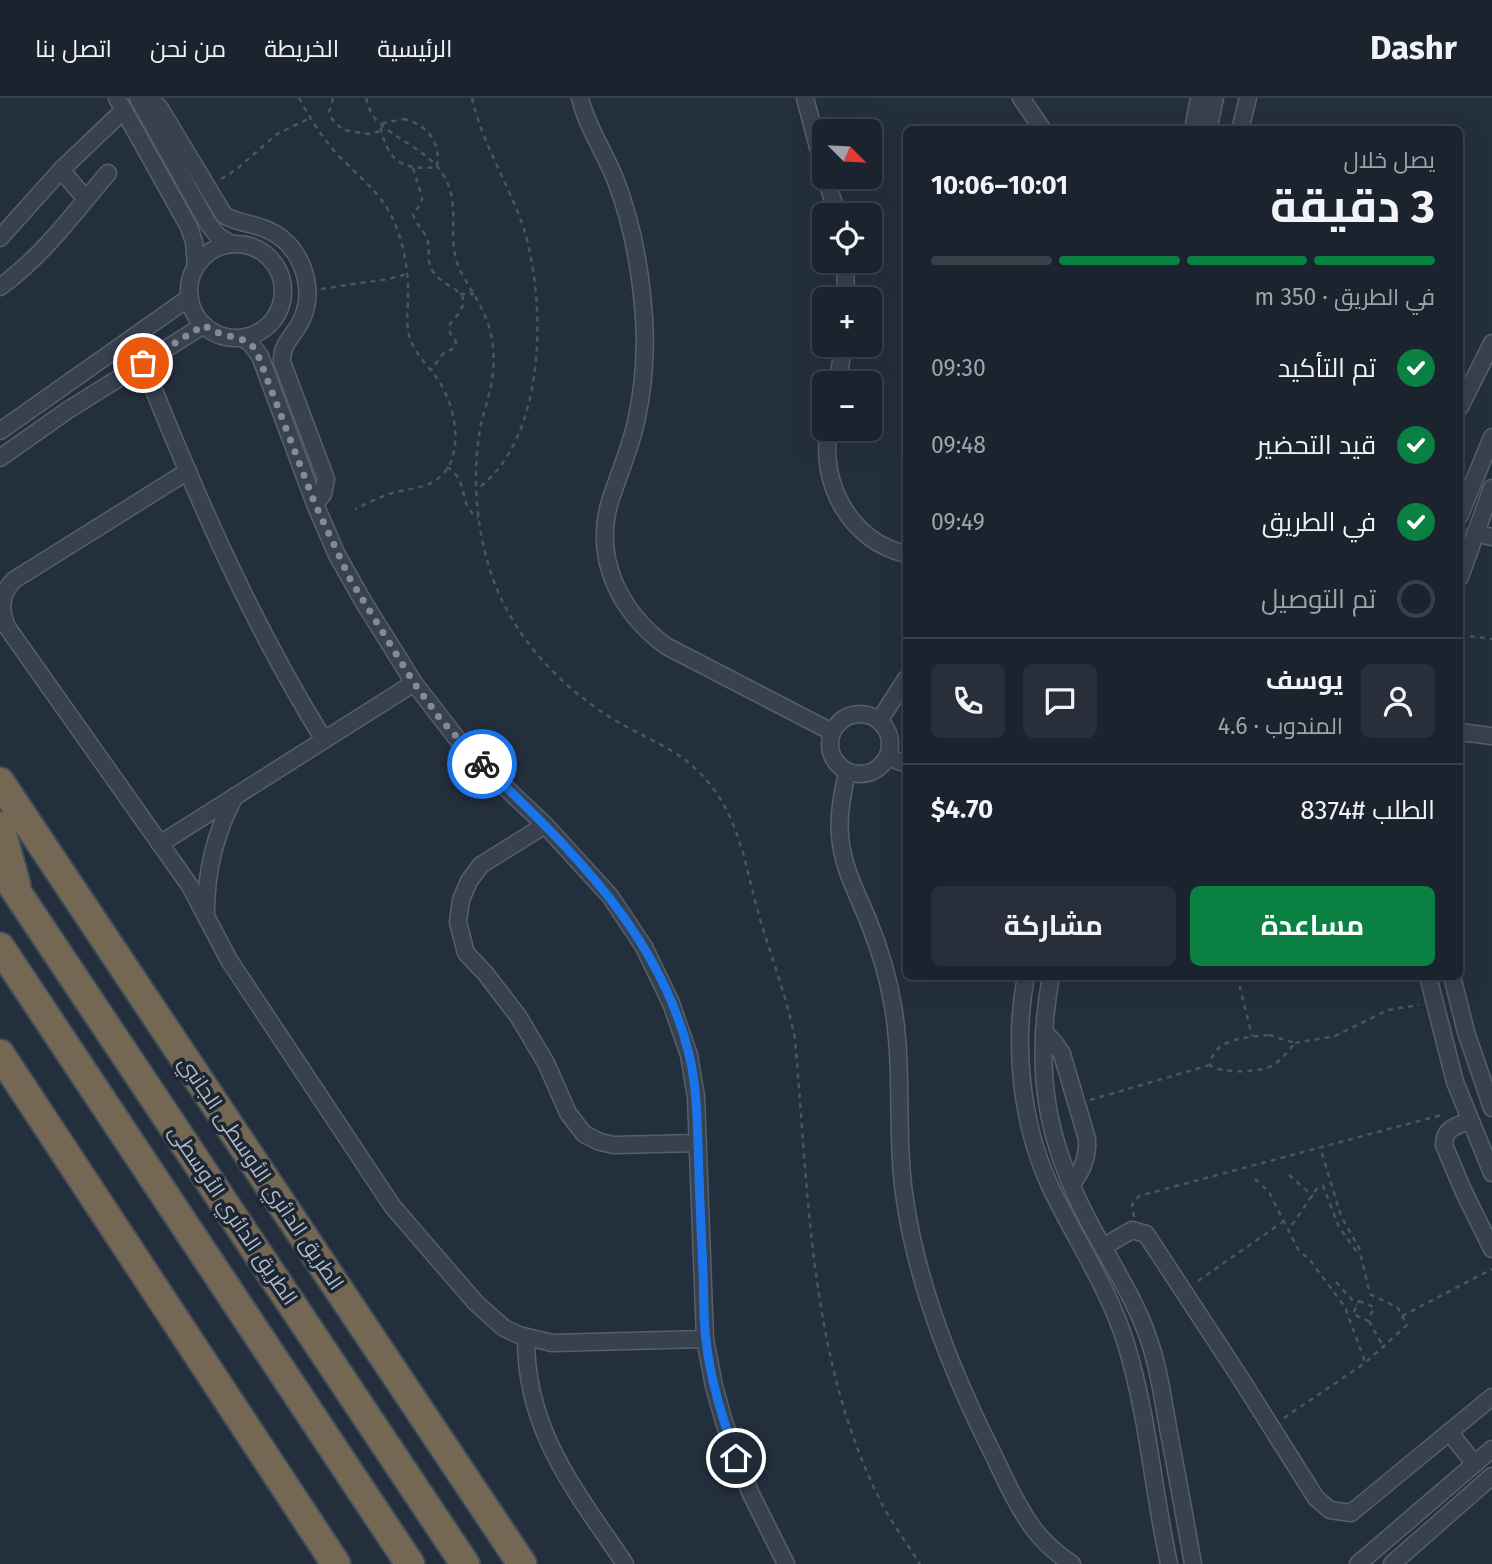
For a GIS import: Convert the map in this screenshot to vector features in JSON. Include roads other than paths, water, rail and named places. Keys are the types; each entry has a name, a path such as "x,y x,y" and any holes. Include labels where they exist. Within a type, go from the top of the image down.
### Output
{"highway":[{"name":"الطريق الدائري الأوسطى الجانبي","path":"0,782 522,1564"},
{"path":"0,826 19,894"},
{"name":"الطريق الدائري الأوسطى","path":"0,867 465,1564"},
{"path":"0,947 410,1564"},
{"path":"0,1054 336,1563"}],"street":[{"path":"580,98 626,209 643,298 643,359 636,419 606,523 608,559 618,593 647,632 666,646 832,732"},
{"path":"805,98 812,125"},
{"path":"1021,98 1040,126"},
{"path":"1194,126 1199,98"},
{"path":"1209,126 1216,98"},
{"path":"1241,126 1248,98"},
{"path":"139,100 207,222 217,235 231,244"},
{"path":"139,100 150,101 159,107 224,215 271,231 291,247 303,269 307,291 302,318 285,344 282,362 326,479 323,494 315,504"},
{"path":"0,238 120,104 189,227 194,242 196,266 190,297 197,316 204,325 221,335 242,338 250,343 260,356 315,504 350,579 414,683 465,749 545,825 610,896 644,947 671,1003 689,1055 696,1097 705,1339 714,1386 736,1458 764,1523 786,1564"},
{"path":"148,153 163,145"},
{"path":"61,170 86,199"},
{"path":"0,287 32,261 108,173"},
{"path":"196,266 211,251 231,244 261,250 276,265 283,285 281,306 270,324 242,338"},
{"path":"0,431 190,297"},
{"path":"0,458 68,410 204,325"},
{"path":"1463,401 1492,343"},
{"path":"143,363 220,549 324,740"},
{"path":"1463,508 1492,437"},
{"path":"827,441 828,471 846,514 862,531 881,544 903,553"},
{"path":"188,471 14,580 5,592 1,607 7,628 190,886 229,961 393,1207 476,1303 504,1328 552,1343 705,1339"},
{"path":"1463,568 1492,488"},
{"path":"1475,533 1492,537"},
{"path":"160,844 414,683"},
{"path":"879,721 903,684"},
{"path":"865,714 879,721 885,727 890,741 888,757 884,764 863,775 847,772 831,755 832,732 849,716 865,714"},
{"path":"1463,732 1492,736"},
{"path":"888,757 903,763"},
{"path":"847,772 839,832 842,854 848,876 878,948 892,1004 899,1055 901,1166 911,1233 922,1277 961,1387 1005,1478 1031,1526 1045,1542 1072,1564"},
{"path":"206,914 211,858 221,826 235,796"},
{"path":"545,825 481,865 469,881 461,900 458,922 466,953 518,1016 546,1063 572,1121 584,1134 614,1145 698,1143"},
{"path":"1025,980 1021,1059 1032,1134 1050,1185 1105,1290 1126,1342 1138,1392 1169,1564"},
{"path":"1050,980 1044,1032 1044,1091 1055,1144 1071,1185 1130,1294 1155,1361 1193,1564"},
{"path":"1429,980 1443,1043 1467,1115 1492,1173"},
{"path":"1453,980 1466,1032 1492,1108"},
{"path":"1044,1032 1062,1054 1087,1139 1083,1168 1071,1185"},
{"path":"1467,1115 1449,1129 1444,1145 1492,1248"},
{"path":"1103,1247 1127,1232 1137,1230 1149,1238 1320,1503 1330,1510 1351,1513 1492,1397"},
{"path":"526,1337 525,1365 529,1387 550,1449 625,1564"},
{"path":"1449,1432 1475,1464"},
{"path":"1358,1564 1492,1449"},
{"path":"1392,1564 1492,1476"}]}
